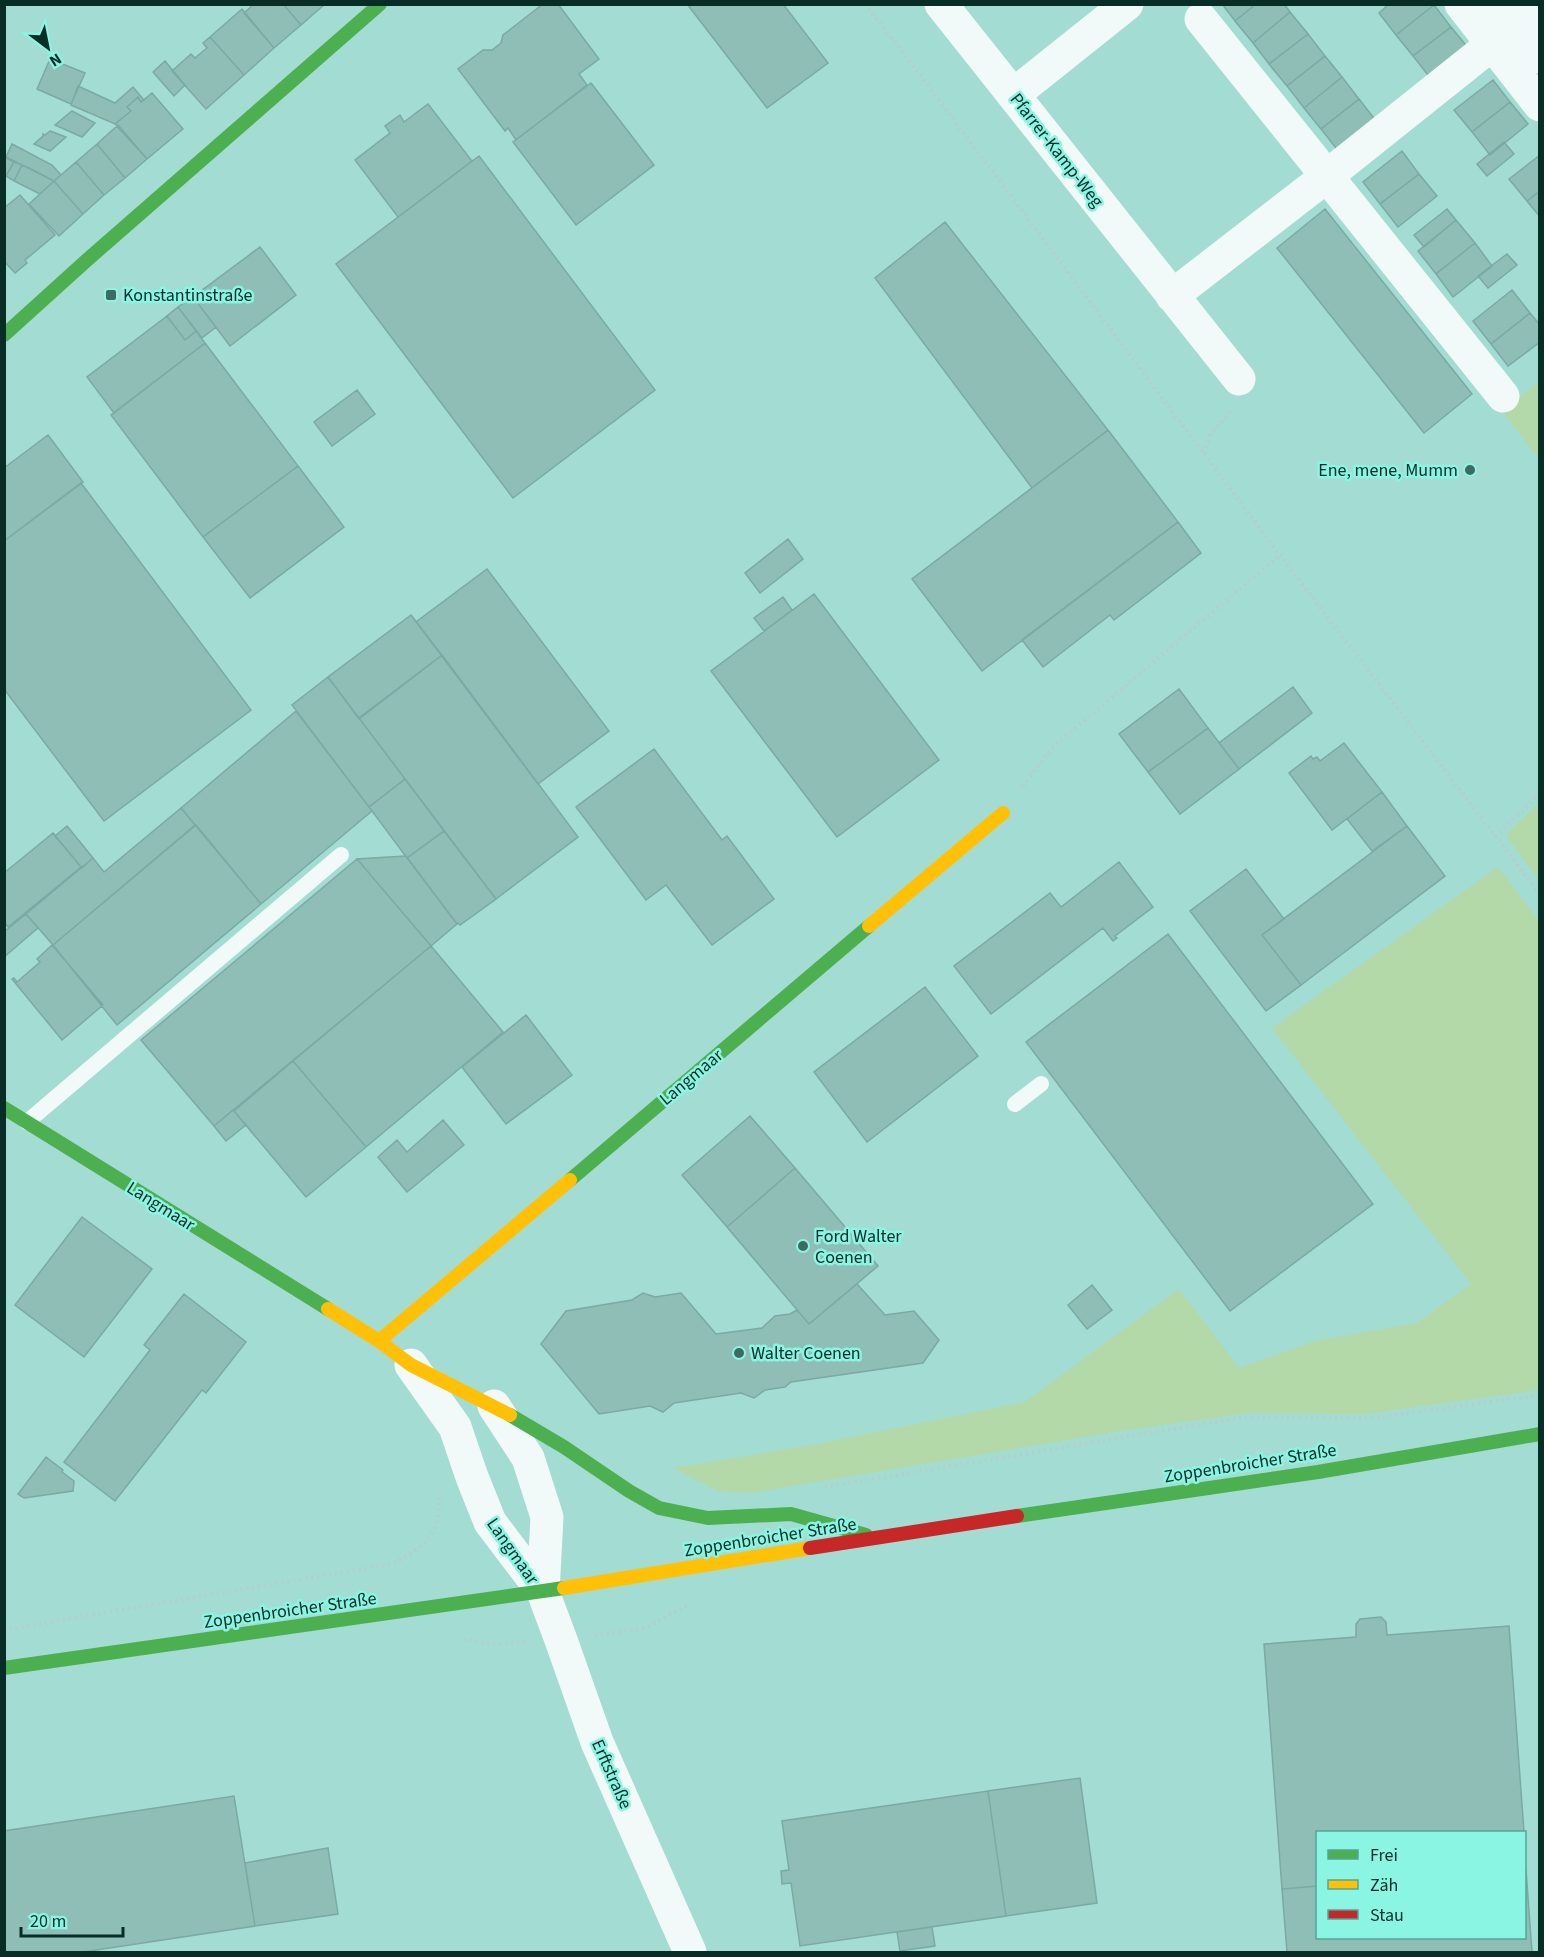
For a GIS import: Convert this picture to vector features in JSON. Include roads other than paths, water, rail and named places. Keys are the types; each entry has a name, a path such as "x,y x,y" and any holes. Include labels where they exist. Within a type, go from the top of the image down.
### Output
{"street":[{"path":"4,335 380,4"},
{"name":"Pfarrer-Kamp-Weg","path":"941,4 1239,379"},
{"path":"1013,95 1127,4"},
{"path":"1461,4 1511,20 1539,57"},
{"path":"1201,19 1503,396"},
{"path":"1511,20 1539,105"},
{"path":"1172,296 1327,176 1511,20"},
{"name":"Langmaar","path":"379,1341 1003,813"},
{"name":"Langmaar","path":"4,1108 379,1341 411,1365 494,1406 564,1447 629,1491 659,1508 708,1518 791,1514 875,1538"},
{"name":"Langmaar","path":"411,1365 455,1427 490,1522 543,1592"},
{"name":"Langmaar","path":"494,1406 528,1458 547,1517 543,1592"},
{"name":"Zoppenbroicher Straße","path":"4,1668 543,1592 875,1538 1318,1472 1539,1434"},
{"name":"Erftstraße","path":"543,1592 597,1742 690,1953"}],"lane":[{"path":"27,1122 340,855"},
{"path":"1015,1104 1041,1084"}],"place":[{"name":"Konstantinstraße","path":"111,295"},
{"name":"Ene, mene, Mumm","path":"1470,470"},
{"name":"Ford Walter Coenen","path":"803,1246"},
{"name":"Walter Coenen","path":"739,1353"}]}
